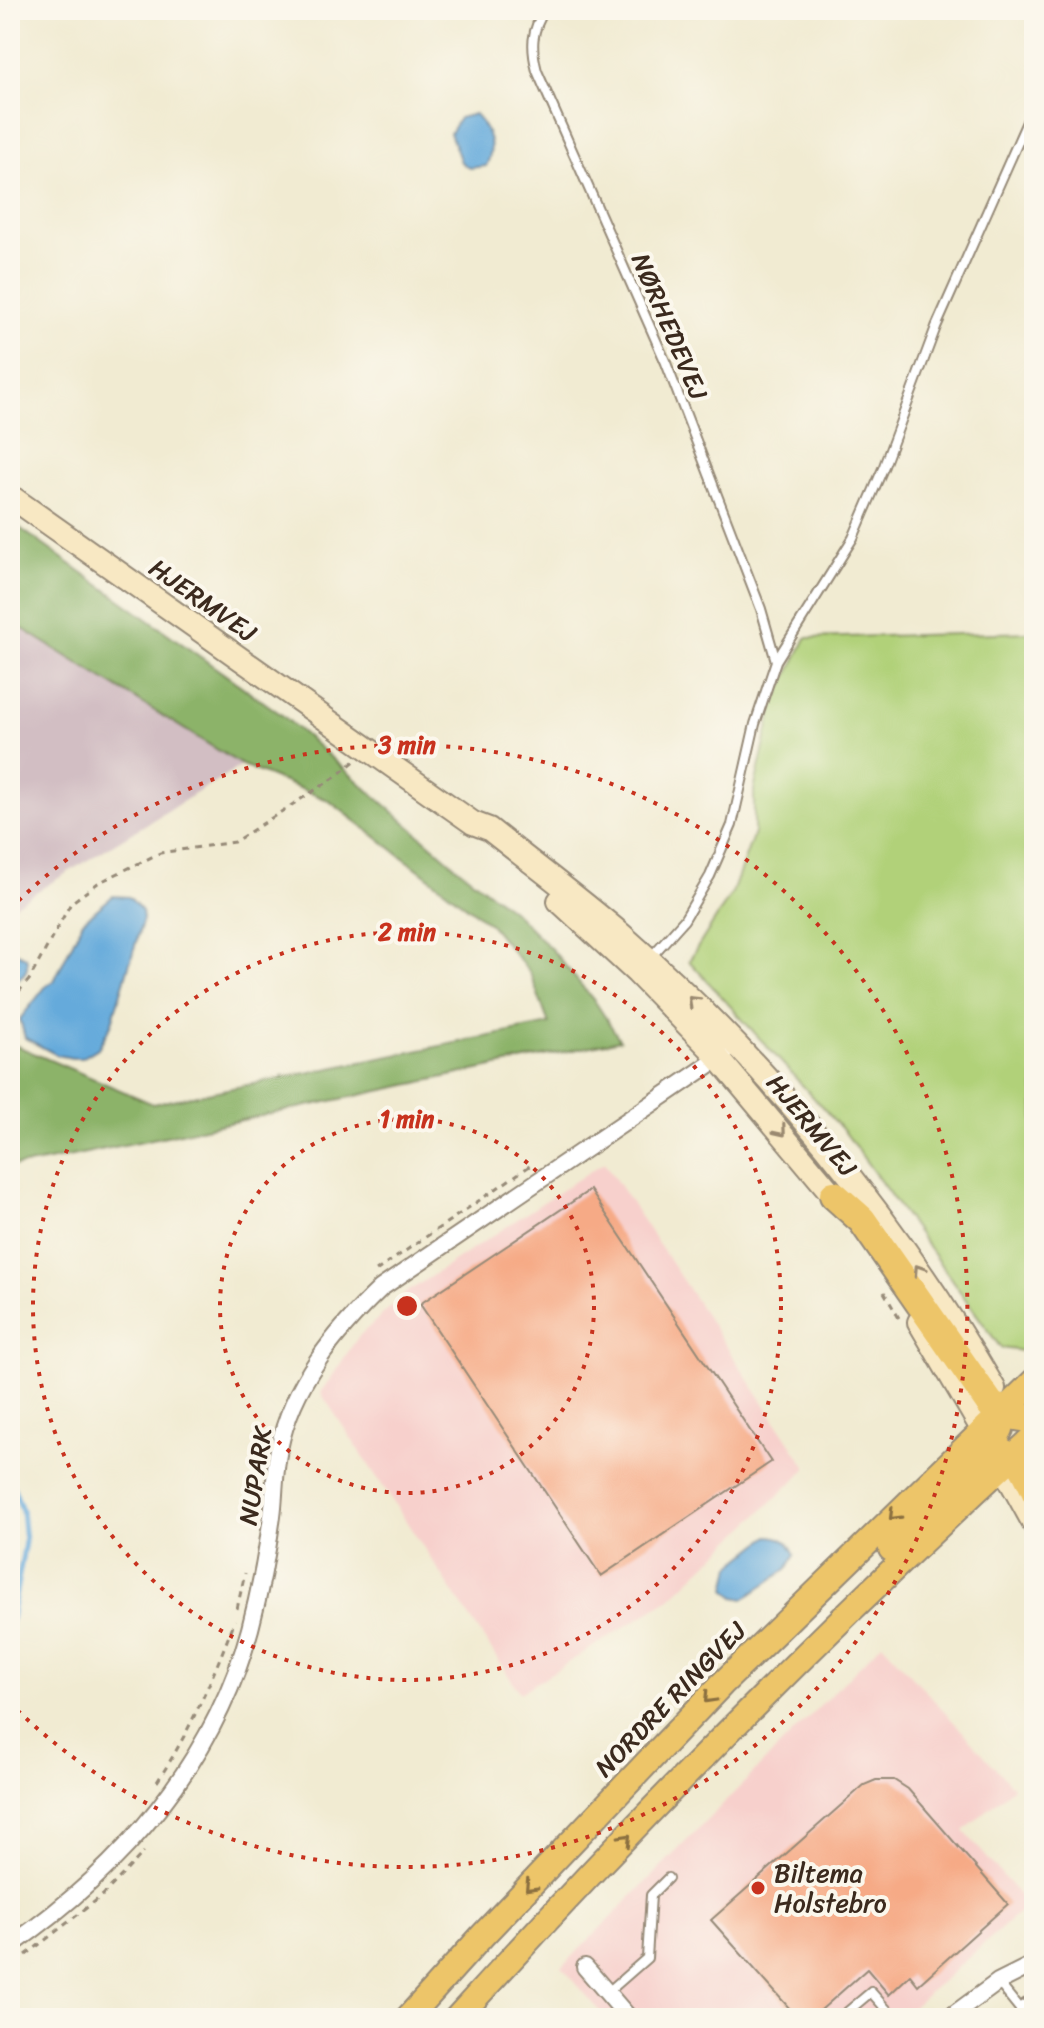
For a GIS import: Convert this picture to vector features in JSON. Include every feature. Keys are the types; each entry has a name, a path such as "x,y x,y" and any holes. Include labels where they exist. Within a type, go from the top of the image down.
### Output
{"highway":[{"path":"834,1195 862,1220 983,1395 1014,1433"}],"main road":[{"path":"457,2018 1014,1433 1034,1381"},
{"path":"1014,1433 1022,1466 1034,1493"},
{"name":"NORDRE RINGVEJ","path":"408,2018 722,1684 950,1460 1014,1433"}],"street":[{"name":"HJERMVEJ","path":"10,496 365,748 473,823 489,829 592,910 727,1052 829,1149 911,1258 972,1351 1014,1433 1034,1524"},
{"name":"HJERMVEJ","path":"727,1052 834,1195"},
{"name":"NUPARK","path":"10,1946 68,1903 130,1845 188,1769 224,1702 249,1632 266,1564 278,1450 286,1425 301,1389 321,1355 348,1320 381,1288 727,1052"},
{"path":"949,2018 998,1982 1034,1964"},
{"path":"585,1967 629,2018"}],"lane":[{"name":"NØRHEDEVEJ","path":"545,10 535,27 532,43 537,71 666,363 761,609 776,661"},
{"path":"643,966 684,920 710,876 732,825 755,724 776,661 853,538 884,466 936,327 1034,106"},
{"path":"607,1993 647,1958 651,1895 668,1878"},
{"path":"998,1982 1019,2008 1034,1998"},
{"path":"840,2018 871,1992 894,2018"}],"path":[{"path":"10,1001 29,980 71,903 91,888 160,853 234,842 334,778 353,764 365,748"},
{"path":"366,1279 405,1249 538,1160"},
{"path":"880,1285 899,1319"},
{"path":"156,1782 179,1747 208,1692 235,1619 245,1573"},
{"path":"10,1966 103,1895 149,1845"}],"shaded area":[{"path":"10,621 242,765 10,908"},
{"path":"604,1162 807,1468 671,1598 520,1693 321,1393 358,1337 406,1293"},
{"path":"882,1643 1013,1787 964,1831 1028,1905 900,2018 606,2018 562,1967"}],"green space":[{"path":"10,521 282,715 460,870 512,910 553,951 596,1003 620,1040 34,1164 10,1166 10,1043 153,1104 549,1024 530,973 491,925 328,800 242,765 10,621"},
{"path":"1034,632 1034,1340 1022,1351 1001,1348 844,1131 689,961 732,893 754,833 754,790 774,704 806,638"}],"water":[{"path":"475,114 491,145 486,166 469,168 461,162 450,133 459,118"},
{"path":"113,896 129,897 142,911 143,919 111,1025 98,1048 82,1058 57,1055 25,1038 20,1019 47,985 54,981 83,921"},
{"path":"10,950 26,957 27,962 25,973 12,983 10,983"},
{"path":"769,1536 785,1541 795,1555 787,1569 744,1599 735,1597 726,1589 731,1566"}],"building":[{"path":"590,1190 771,1462 601,1576 420,1304"},
{"path":"876,1780 894,1780 908,1789 1008,1904 918,1985 910,1975 889,1995 867,1969 812,2018 798,2018 711,1920 864,1785"}],"waterway":[{"path":"10,1478 22,1510 25,1542 10,1626"}],"place":[{"name":"Biltema Holstebro","path":"758,1888"}]}
